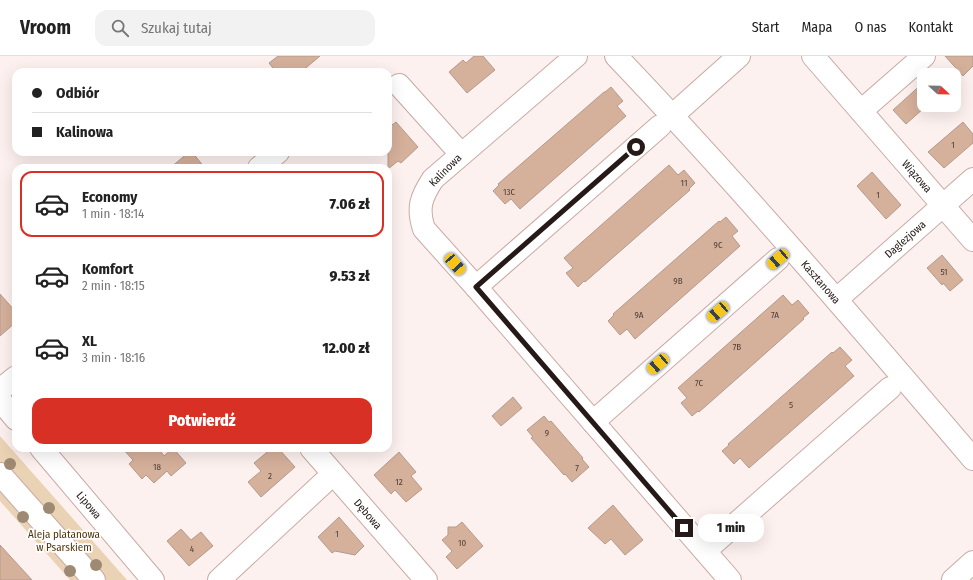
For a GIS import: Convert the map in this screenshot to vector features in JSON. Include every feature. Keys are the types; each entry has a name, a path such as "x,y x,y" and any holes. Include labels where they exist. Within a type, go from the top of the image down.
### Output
{"street":[{"name":"Kalinowa","path":"576,56 433,179 425,191 421,204 420,218 424,229 730,580"},
{"name":"Kasztanowa","path":"616,56 666,121 837,299 973,459"},
{"path":"476,287 739,56"},
{"name":"Wiązowa","path":"813,56 973,240"},
{"path":"861,111 924,56"},
{"path":"399,85 461,154"},
{"path":"264,164 273,156"},
{"name":"Daglezjowa","path":"837,299 973,179"},
{"path":"593,422 778,259"},
{"path":"0,390 12,380"},
{"path":"705,551 890,388"},
{"path":"0,400 12,414"},
{"name":"Lipowa","path":"44,452 153,580"},
{"name":"Dębowa","path":"314,452 426,580"},
{"path":"0,474 94,580"},
{"path":"219,580 333,474"},
{"path":"954,580 973,562"}],"green space":[{"name":"Aleja platanowa w Psarskiem","path":"0,436 12,450 12,452 14,452 127,580 70,580 0,501"}],"building":[{"path":"278,56 320,56 306,68 273,68 269,63"},
{"path":"474,56 483,56 495,70 467,93 449,72 463,60 466,63"},
{"path":"945,56 973,56 973,66 963,76 961,74 961,68 956,68"},
{"path":"611,87 623,101 617,106 626,116 520,209 511,199 505,204 493,191 499,185 498,184"},
{"path":"917,88 917,112 920,112 906,124 893,110"},
{"path":"396,122 418,147 401,163 398,161 392,166 392,164 388,164 388,156 392,156 392,125"},
{"path":"963,122 973,134 973,143 944,168 928,152"},
{"path":"184,156 195,156 202,164 175,164"},
{"path":"669,165 678,175 684,170 695,183 689,189 690,190 578,287 566,273 573,268 564,258"},
{"path":"872,172 901,205 886,219 857,186"},
{"path":"726,217 738,231 732,236 740,246 635,339 627,329 620,335 608,321 614,315 613,314 719,221 720,222"},
{"path":"942,255 963,280 950,291 943,283 942,285 927,268"},
{"path":"0,294 12,308 12,326 0,336"},
{"path":"783,295 792,305 798,300 809,313 749,368 699,412 698,411 692,416 681,403 687,398 678,388"},
{"path":"840,347 852,360 845,366 854,376 749,468 740,458 734,464 722,451 729,445 728,444 832,352 833,353"},
{"path":"513,397 522,408 501,426 492,416"},
{"path":"544,416 549,422 551,421 589,467 572,482 531,438 533,437 527,430"},
{"path":"126,452 161,452 164,456 168,452 176,452 186,463 171,476 167,471 154,483 146,475 142,479 129,464 133,460"},
{"path":"267,452 282,452 295,467 261,497 248,482 261,471 254,463"},
{"path":"399,452 416,472 411,476 422,489 406,502 395,490 391,494 374,475"},
{"path":"613,505 643,540 625,555 611,539 605,544 588,528"},
{"path":"339,517 364,546 355,555 335,551 332,553 318,537"},
{"path":"462,522 483,546 457,569 446,557 452,551 442,540 448,535 448,527 456,527"},
{"path":"181,529 191,540 201,532 213,546 189,566 167,541"},
{"path":"0,545 32,580 0,580"}],"route":[{"path":"636,147 476,287 684,528"}]}
